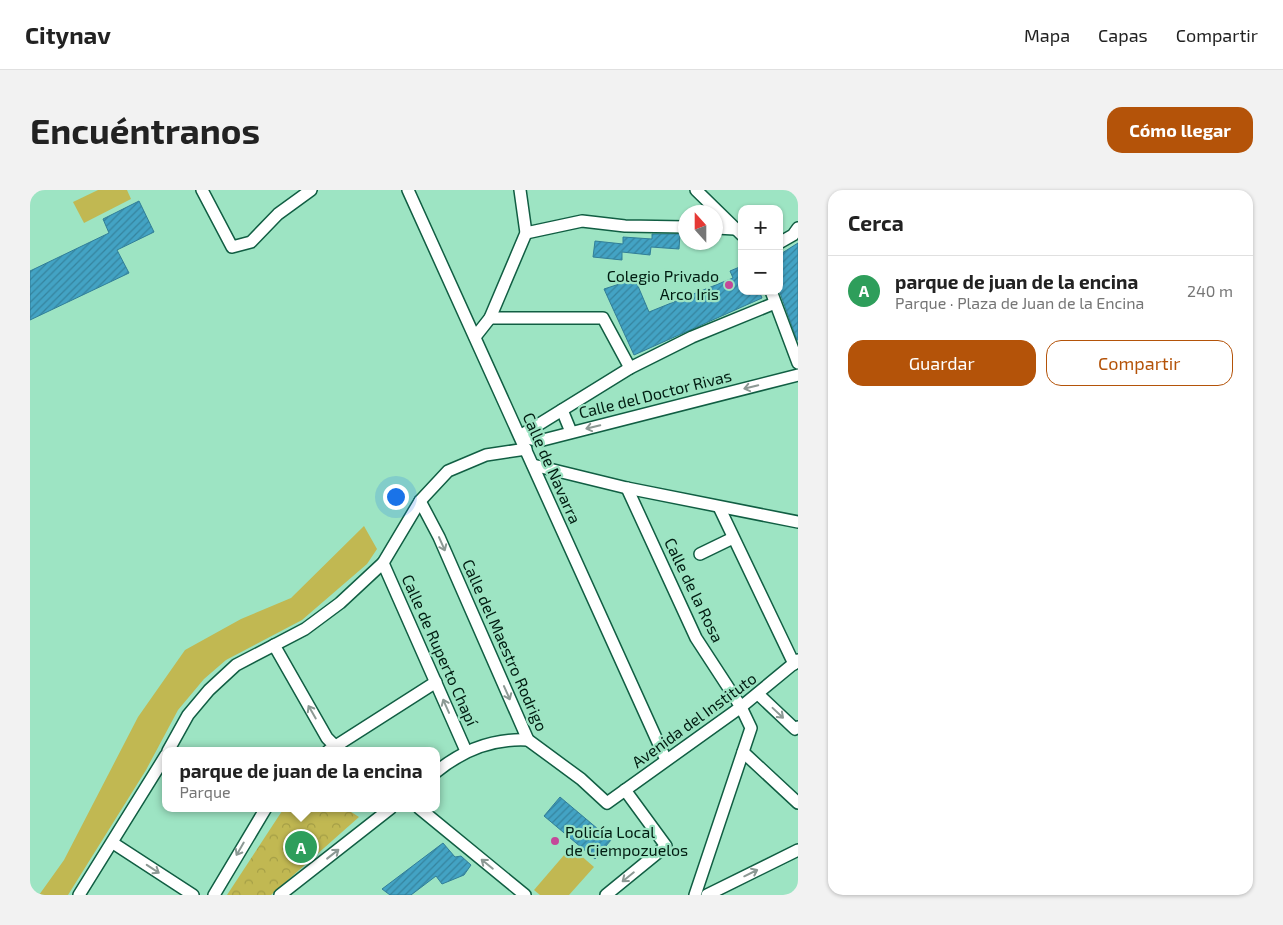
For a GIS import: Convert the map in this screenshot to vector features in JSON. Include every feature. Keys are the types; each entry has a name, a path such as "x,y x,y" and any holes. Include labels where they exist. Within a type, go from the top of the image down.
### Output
{"street":[{"path":"202,190 232,247 251,242 278,214 311,190"},
{"name":"Calle de Navarra","path":"408,190 666,760"},
{"path":"475,337 490,318 526,233 520,190"},
{"path":"696,190 738,232"},
{"path":"526,233 582,221 625,226 678,228"},
{"path":"723,229 738,232"},
{"path":"783,241 796,234"},
{"path":"773,295 798,363"},
{"path":"520,436 630,368 692,337 776,303"},
{"path":"490,318 603,318 630,368"},
{"name":"Calle del Doctor Rivas","path":"520,436 539,441 798,374"},
{"path":"562,410 571,432"},
{"path":"170,747 188,715 209,690 236,665 305,629 340,603 384,563 420,501 448,471 486,455 526,449"},
{"path":"533,465 719,508 798,522"},
{"name":"Calle de la Rosa","path":"627,488 696,638 741,707 751,728 743,752"},
{"name":"Calle del Maestro Rodrigo","path":"420,501 439,537 528,740 607,802"},
{"path":"719,508 796,662"},
{"path":"700,554 733,538"},
{"name":"Calle de Ruperto Chapí","path":"384,563 466,751"},
{"path":"274,645 333,747"},
{"name":"Avenida del Instituto","path":"607,802 741,707 796,662"},
{"path":"337,747 436,682"},
{"path":"758,694 795,729 798,728"},
{"path":"440,769 466,751 508,739 528,740"},
{"path":"695,895 743,752 798,803"},
{"path":"79,895 162,762"},
{"path":"606,895 666,846 625,790"},
{"path":"214,895 264,812"},
{"path":"280,895 386,812"},
{"path":"424,812 525,895"},
{"path":"113,842 193,895"},
{"path":"707,895 798,850"}],"green space":[{"path":"98,190 127,190 131,199 84,223 73,202"},
{"path":"364,526 377,549 367,564 302,620 226,660 204,679 178,710 146,770 68,895 39,895 64,860 138,717 185,650 241,619 291,598"},
{"path":"281,812 351,812 359,817 271,895 227,895"},
{"path":"571,847 594,867 569,895 540,895 534,890"}],"building":[{"path":"139,201 154,232 117,250 129,273 30,320 30,271 109,233 103,219"},
{"path":"652,234 678,234 678,249 651,247 650,255 622,252 622,260 593,257 595,241 623,244 623,237 652,239"},
{"path":"798,243 798,340 781,295 783,295 783,252"},
{"path":"738,268 738,295 761,295 762,298 634,355 604,289 635,279 649,312 733,278 730,271"},
{"path":"560,797 611,840 595,859 544,816"},
{"path":"443,843 455,857 461,856 471,865 464,875 442,884 436,876 411,895 390,895 382,889"}],"place":[{"name":"Colegio Privado Arco Iris","path":"729,285"},
{"name":"Policía Local de Ciempozuelos","path":"555,841"},
{"name":"parque de juan de la encina","path":"301,847"}]}
